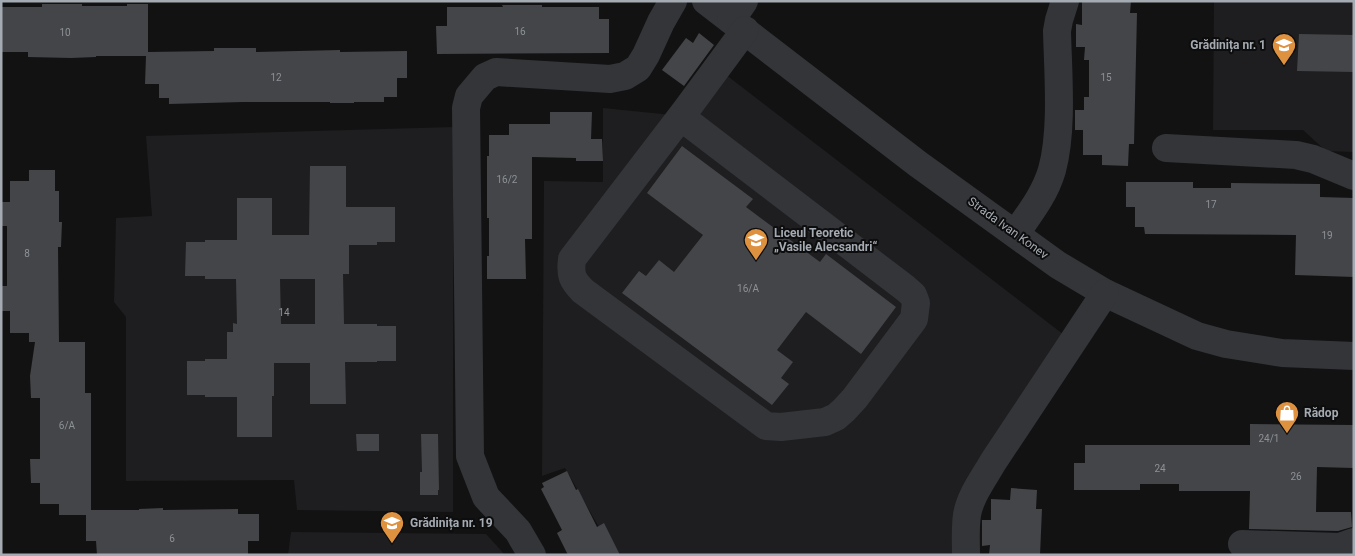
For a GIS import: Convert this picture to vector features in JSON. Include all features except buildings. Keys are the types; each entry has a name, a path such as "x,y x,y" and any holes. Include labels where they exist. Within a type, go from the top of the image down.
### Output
{"street":[{"path":"532,555 518,531 486,497 470,456 466,108 469,96 485,77 496,72 610,79 625,76 638,68 673,1"},
{"name":"Strada Ivan Konev","path":"706,1 740,17 918,164 1058,264 1104,293 1197,336 1226,344 1282,353 1354,356"},
{"path":"1016,234 1037,203 1045,187 1056,153 1058,20 1065,1"},
{"path":"681,117 913,295 916,303 914,319 855,398 836,417 825,422 781,427 766,426 583,292 575,283 571,274 572,259 681,117 740,17"},
{"path":"1166,148 1296,155 1354,176"},
{"path":"966,555 967,516 976,491 1104,293"},
{"path":"1242,544 1340,547 1354,542"}],"shaded area":[{"name":"Grădinița nr. 1","path":"1214,1 1354,1 1354,152 1326,151 1303,130 1213,130"},
{"name":"Liceul Teoretic „Vasile Alecsandri“","path":"721,71 1072,341 962,504 961,555 615,555 565,468 542,476 544,181 603,182 603,108 672,115"},
{"path":"453,127 453,512 297,510 294,480 126,481 126,317 114,302 116,218 152,216 146,136"},
{"name":"Grădinița nr. 19","path":"291,532 486,534 505,555 288,555"}],"place":[{"name":"Grădinița nr. 1","path":"1284,66"},
{"name":"Liceul Teoretic „Vasile Alecsandri“","path":"756,261"},
{"name":"Rădop","path":"1287,434"},
{"name":"Grădinița nr. 19","path":"392,544"}]}
